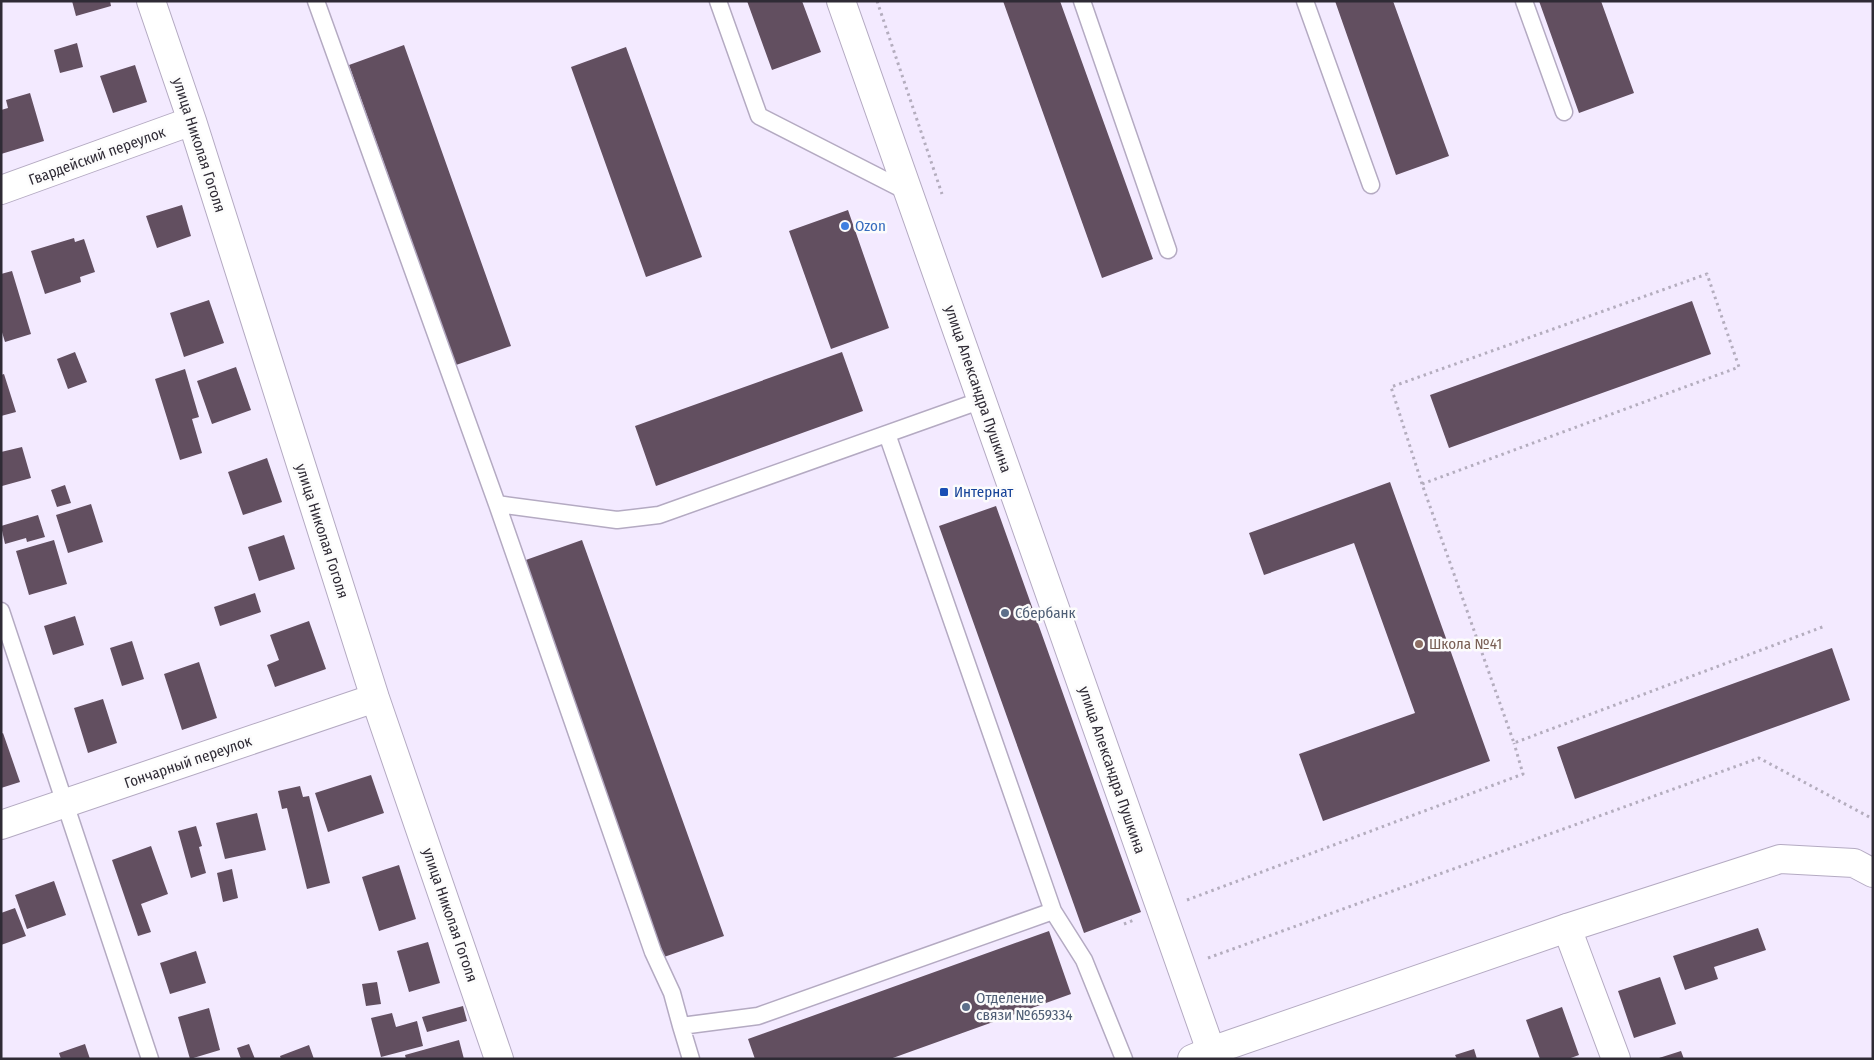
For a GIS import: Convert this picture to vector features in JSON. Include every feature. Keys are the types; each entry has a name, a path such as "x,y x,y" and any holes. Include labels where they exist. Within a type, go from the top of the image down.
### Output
{"street":[{"name":"улица Николая Гоголя","path":"151,1 192,121 375,698 500,1059"},
{"name":"улица Александра Пушкина","path":"841,1 1162,910 1206,1056"},
{"name":"Гвардейский переулок","path":"1,190 192,121"},
{"name":"Гончарный переулок","path":"1,825 375,698"},
{"path":"1206,1056 1567,928 1780,859 1864,868"},
{"path":"1567,928 1616,1059"}],"lane":[{"path":"316,1 497,504 653,952 672,993 691,1059"},
{"path":"718,1 759,116 908,192"},
{"path":"1082,1 1168,250"},
{"path":"1305,1 1372,185"},
{"path":"1524,1 1564,112"},
{"path":"497,504 616,520 659,515 982,400"},
{"path":"887,434 1054,911 1084,960 1124,1059"},
{"path":"1,610 150,1059"},
{"path":"681,1026 758,1016 1054,911"}],"path":[{"path":"877,1 944,198"},
{"path":"1124,924 1523,774 1514,743 1422,484 1391,387 1707,274 1739,367 1422,484"},
{"path":"1514,743 1825,626"},
{"path":"1201,960 1759,758 1873,819"}],"building":[{"path":"72,1 110,1 111,6 76,16"},
{"path":"747,1 802,1 821,52 772,70"},
{"path":"1003,1 1060,1 1153,259 1102,278"},
{"path":"1335,1 1393,1 1449,156 1396,175"},
{"path":"1539,1 1601,1 1634,93 1579,113"},
{"path":"77,43 83,67 60,73 54,50"},
{"path":"404,45 511,346 456,365 349,65"},
{"path":"626,47 702,257 646,277 571,67"},
{"path":"135,65 147,102 113,113 100,76"},
{"path":"30,93 44,141 1,154 1,110 8,108 6,100"},
{"path":"182,205 191,236 157,248 146,216"},
{"path":"848,210 889,328 831,349 789,231"},
{"path":"74,238 75,242 84,239 95,272 80,277 81,282 45,294 31,251"},
{"path":"12,271 31,334 5,342 1,329 1,274"},
{"path":"209,300 224,343 184,357 170,313"},
{"path":"1692,301 1711,354 1449,448 1430,395"},
{"path":"75,352 87,382 68,389 57,359"},
{"path":"842,352 863,411 656,486 635,426"},
{"path":"236,367 251,410 212,424 197,381"},
{"path":"185,369 199,417 192,419 202,453 180,460 155,379"},
{"path":"4,374 16,412 1,416 1,375"},
{"path":"22,447 31,478 2,486 1,452"},
{"path":"267,458 282,502 243,515 228,472"},
{"name":"Школа №41","path":"1390,482 1490,761 1323,821 1299,754 1415,713 1354,543 1264,575 1249,533"},
{"path":"65,485 71,503 57,507 51,490"},
{"path":"91,504 103,542 68,553 56,515"},
{"path":"996,506 1141,912 1084,933 939,526"},
{"path":"38,515 45,537 27,542 26,538 5,544 1,526"},
{"path":"284,535 295,569 259,581 248,547"},
{"path":"54,540 67,584 29,595 16,551"},
{"path":"582,540 724,936 664,957 523,561"},
{"path":"255,593 261,612 220,626 214,607"},
{"path":"75,616 84,645 53,655 44,626"},
{"path":"309,621 326,669 275,687 267,665 279,660 270,635"},
{"path":"132,641 144,679 122,686 110,648"},
{"path":"1832,648 1850,700 1575,799 1557,747"},
{"path":"199,662 217,718 182,730 164,674"},
{"path":"103,699 117,743 88,753 74,708"},
{"path":"3,733 20,782 1,788 1,734"},
{"path":"371,775 384,813 328,832 315,793"},
{"path":"300,786 303,797 309,796 330,883 307,889 287,808 282,809 278,791"},
{"path":"257,813 266,850 225,859 216,823"},
{"path":"196,826 202,846 199,847 206,873 191,878 178,831"},
{"path":"151,846 168,894 141,904 151,932 138,936 112,860"},
{"path":"399,865 416,919 379,931 362,877"},
{"path":"232,869 238,898 223,902 217,873"},
{"path":"54,881 66,915 27,929 15,895"},
{"path":"15,908 26,936 1,945 1,913"},
{"path":"1758,928 1766,950 1714,967 1718,979 1685,990 1673,956"},
{"path":"1049,931 1071,994 890,1059 755,1059 748,1039"},
{"path":"428,942 440,983 409,992 397,951"},
{"path":"196,951 206,983 170,994 160,963"},
{"path":"1660,977 1676,1024 1634,1038 1618,991"},
{"path":"377,982 381,1004 366,1006 362,984"},
{"path":"463,1006 467,1021 427,1032 422,1017"},
{"path":"1562,1007 1579,1055 1568,1059 1540,1059 1526,1020"},
{"path":"209,1008 220,1050 190,1059 178,1017"},
{"path":"392,1013 396,1027 417,1021 423,1046 381,1057 371,1018"},
{"path":"459,1040 464,1059 406,1059 405,1055"},
{"path":"85,1044 90,1059 61,1059 59,1053"},
{"path":"249,1044 255,1059 241,1059 237,1048"},
{"path":"309,1045 314,1059 281,1059 280,1056"},
{"path":"1474,1049 1477,1059 1457,1059 1455,1055"},
{"path":"1681,1051 1684,1059 1659,1059 1659,1058"}],"place":[{"name":"Ozon","path":"845,226"},
{"name":"Интернат","path":"944,492"},
{"name":"Сбербанк","path":"1005,613"},
{"name":"Школа №41","path":"1419,644"},
{"name":"Отделение связи №659334","path":"966,1007"}]}
